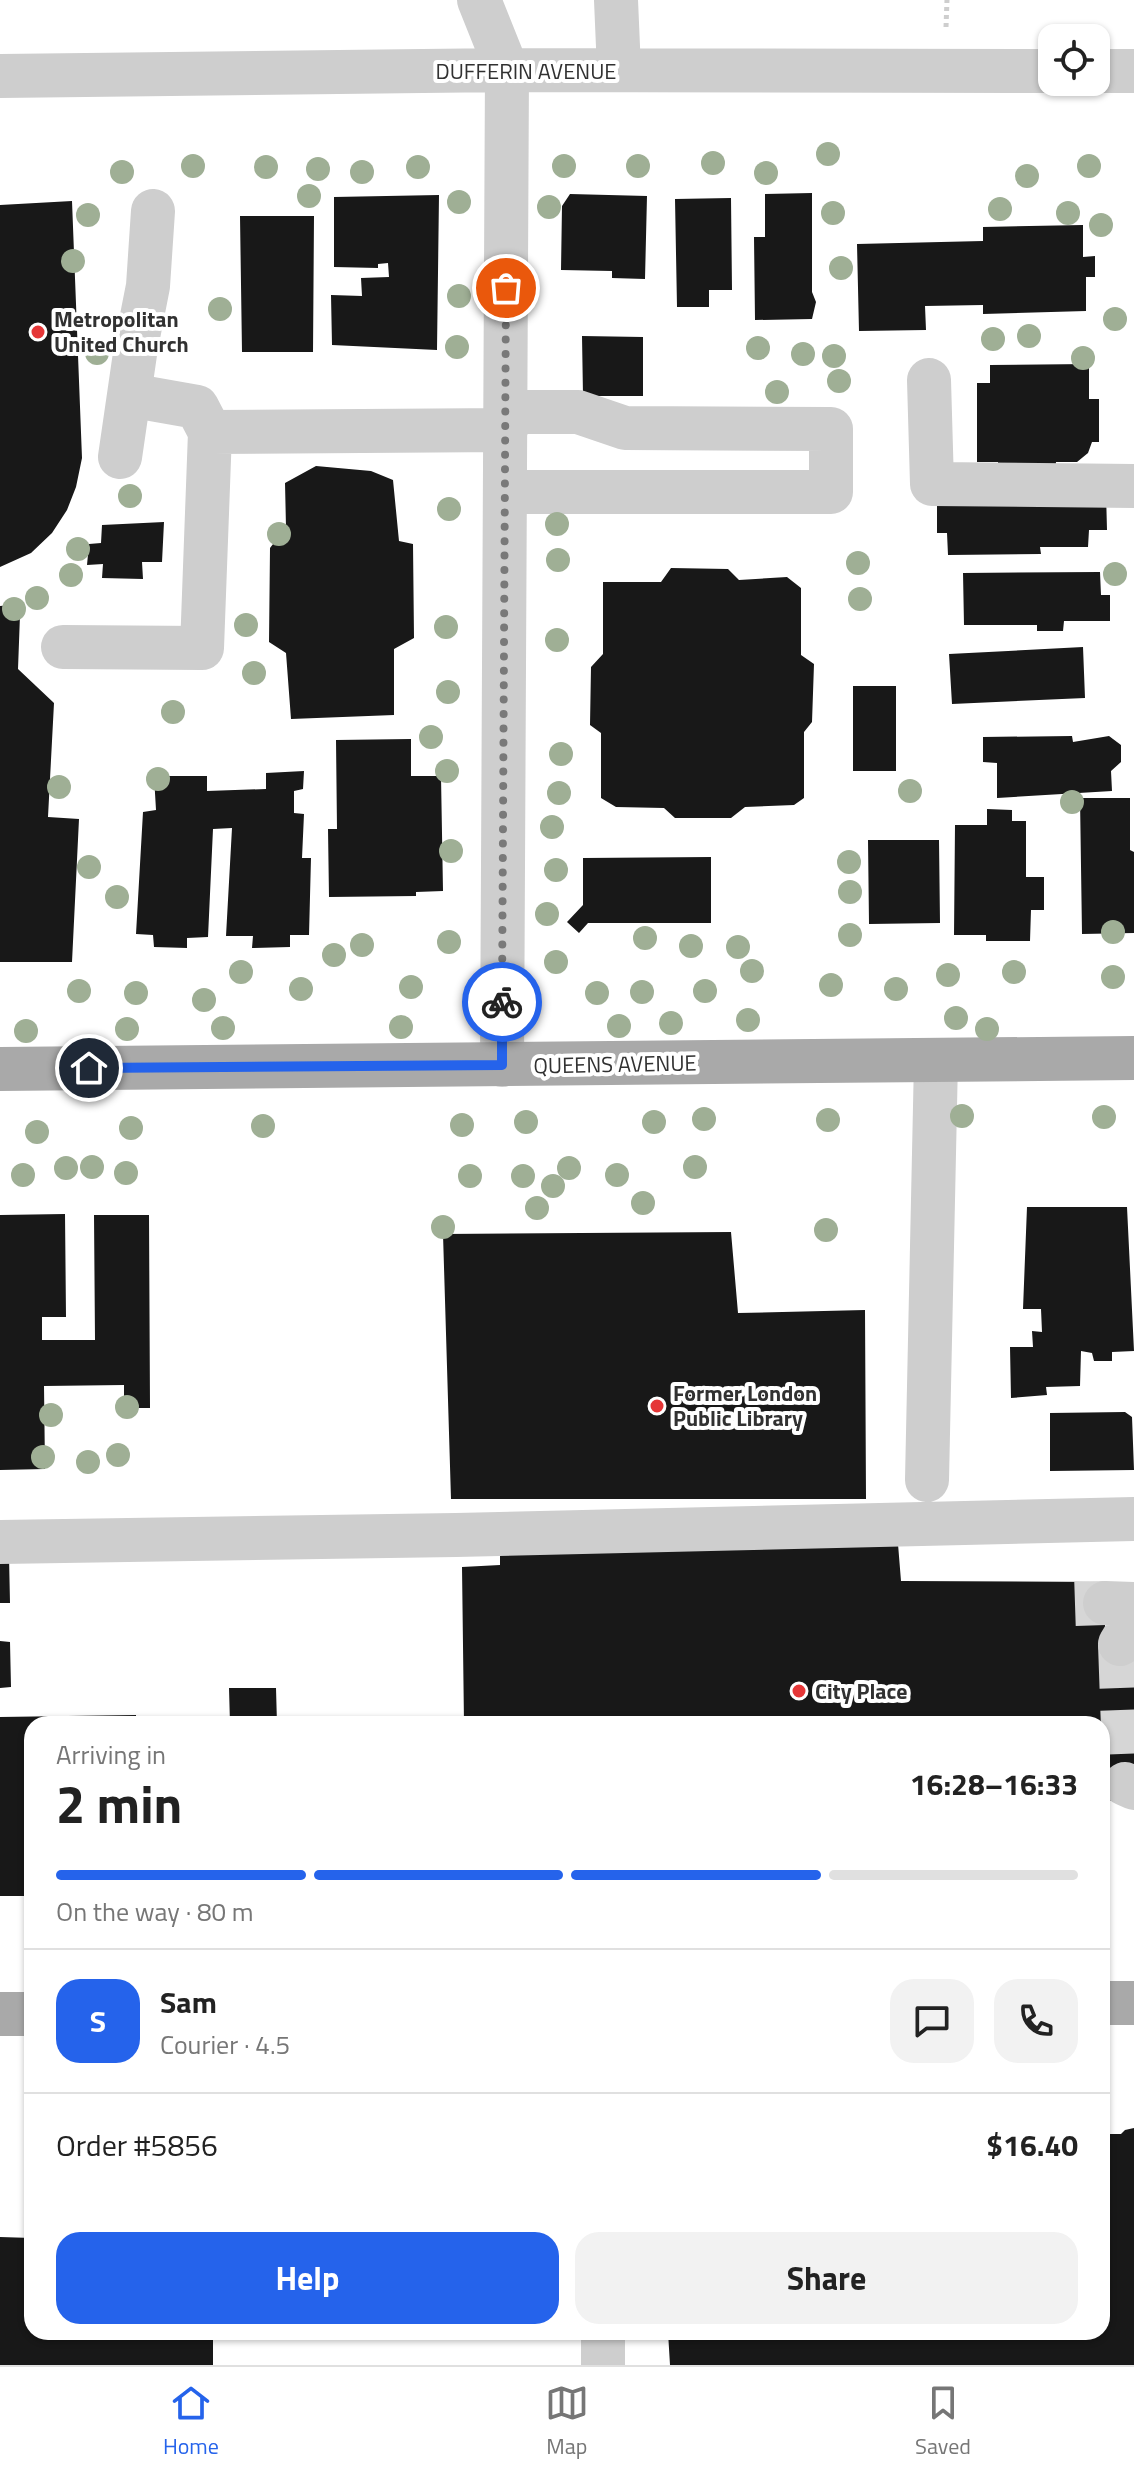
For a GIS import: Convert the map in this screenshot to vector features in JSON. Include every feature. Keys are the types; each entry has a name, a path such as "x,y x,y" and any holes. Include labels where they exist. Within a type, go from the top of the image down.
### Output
{"main road":[{"name":"QUEENS AVENUE","path":"0,1069 1134,1058"},
{"path":"1110,2003 1134,2003"},
{"path":"0,2014 24,2014"}],"street":[{"path":"479,0 507,70 502,1065"},
{"path":"616,0 619,70"},
{"name":"DUFFERIN AVENUE","path":"0,76 507,70 1038,71"},
{"path":"1110,71 1134,71"},
{"path":"120,457 148,286 153,211"},
{"path":"929,380 932,484 1134,486"},
{"path":"63,647 202,648 210,432 197,407 129,395"},
{"path":"210,432 506,421 578,412 625,428 831,429 831,492 505,492"},
{"path":"927,1480 936,1060"},
{"path":"0,1542 1134,1519"},
{"path":"603,2340 603,2365"}],"building":[{"path":"812,193 812,292 816,302 812,319 755,320 754,237 765,237 765,194"},
{"path":"570,194 647,196 645,279 612,278 612,271 561,270 562,206"},
{"path":"439,195 437,350 332,345 331,295 362,296 361,278 389,277 388,263 378,264 378,268 334,267 334,197"},
{"path":"731,198 732,290 709,290 709,307 677,307 675,199"},
{"name":"Metropolitan United Church","path":"72,201 82,458 67,510 52,533 31,553 0,567 0,205"},
{"path":"240,216 314,216 313,352 242,352"},
{"path":"1083,225 1083,257 1095,256 1095,277 1086,277 1086,311 983,314 983,305 925,306 926,330 859,331 857,244 983,241 983,227"},
{"path":"582,336 643,337 643,396 583,396"},
{"path":"1089,364 1089,399 1099,399 1099,442 1092,442 1088,453 1077,462 1056,462 1055,472 998,472 998,462 977,462 977,383 990,383 990,365"},
{"path":"316,466 371,471 393,480 399,541 413,544 414,638 394,649 394,715 291,719 286,653 269,642 270,548 286,527 285,483"},
{"path":"1106,492 1107,530 1089,530 1088,547 1040,547 1041,554 948,555 947,533 937,533 937,498"},
{"path":"164,522 162,562 142,562 143,579 102,578 103,564 87,565 89,544 101,543 102,525"},
{"path":"671,568 728,569 739,580 787,577 801,588 801,655 814,664 812,722 804,732 804,798 794,805 745,807 731,818 675,818 664,808 616,807 601,798 601,733 590,725 591,667 603,654 603,582 661,582"},
{"path":"1100,572 1101,595 1110,595 1110,621 1064,621 1063,631 1037,631 1037,625 964,625 963,573"},
{"path":"12,605 20,615 18,669 54,703 48,817 79,819 72,962 0,962 0,606"},
{"path":"1083,647 1085,698 952,704 949,654"},
{"path":"853,686 896,686 896,771 853,771"},
{"path":"1072,736 1073,742 1109,736 1121,745 1121,762 1111,771 1112,791 997,798 997,763 983,762 983,737"},
{"path":"411,739 411,776 441,776 443,891 416,892 416,896 329,897 328,829 337,829 336,740"},
{"path":"304,771 303,789 294,791 294,813 304,814 302,858 311,858 309,935 290,935 290,947 252,948 253,936 226,936 232,828 213,829 208,937 187,938 187,948 154,947 153,935 136,934 143,812 156,810 154,776 207,776 207,791 266,789 266,773"},
{"path":"1080,798 1130,798 1134,933 1082,934"},
{"path":"987,809 1012,810 1012,821 1026,821 1026,877 1044,877 1044,910 1031,910 1030,941 986,941 986,935 954,935 955,825 987,825"},
{"path":"868,840 939,840 940,923 869,924"},
{"path":"711,857 711,923 588,923 579,933 567,922 583,905 583,858"},
{"path":"1027,1207 1127,1207 1134,1351 1112,1352 1112,1361 1094,1361 1092,1353 1081,1351 1080,1386 1046,1387 1047,1395 1011,1398 1010,1347 1033,1347 1032,1331 1042,1332 1041,1309 1023,1309"},
{"path":"65,1214 66,1317 42,1317 42,1340 95,1340 94,1215 149,1215 150,1408 124,1408 124,1385 44,1386 45,1469 0,1470 0,1215"},
{"name":"Former London Public Library","path":"731,1232 738,1313 865,1310 866,1499 451,1499 443,1234"},
{"path":"1125,1412 1132,1417 1134,1470 1050,1471 1050,1413"},
{"name":"City Place","path":"898,1544 901,1581 1105,1582 1105,1630 1134,1659 1134,1775 1110,1801 1110,1716 464,1716 462,1567 500,1565 500,1548"},
{"path":"0,1556 9,1556 10,1603 0,1603"},
{"path":"0,1641 10,1642 11,1687 0,1688"},
{"path":"229,1688 276,1688 277,1716 230,1716"},
{"path":"0,1717 24,1717 24,1896 0,1896"},
{"path":"1134,2128 1134,2365 670,2365 668,2340 1110,2340 1110,2134 1121,2134"},
{"path":"0,2237 24,2238 24,2340 213,2340 213,2365 0,2365"}],"tunnel":[{"path":"1075,1604 1105,1603"},
{"path":"1120,1644 1125,1784"}],"way so far":[{"path":"502,1002 506,288"}],"place":[{"name":"Metropolitan United Church","path":"38,332"},
{"name":"Former London Public Library","path":"657,1406"},
{"name":"City Place","path":"799,1691"}],"route":[{"path":"89,1068 502,1065 502,1002"}]}
